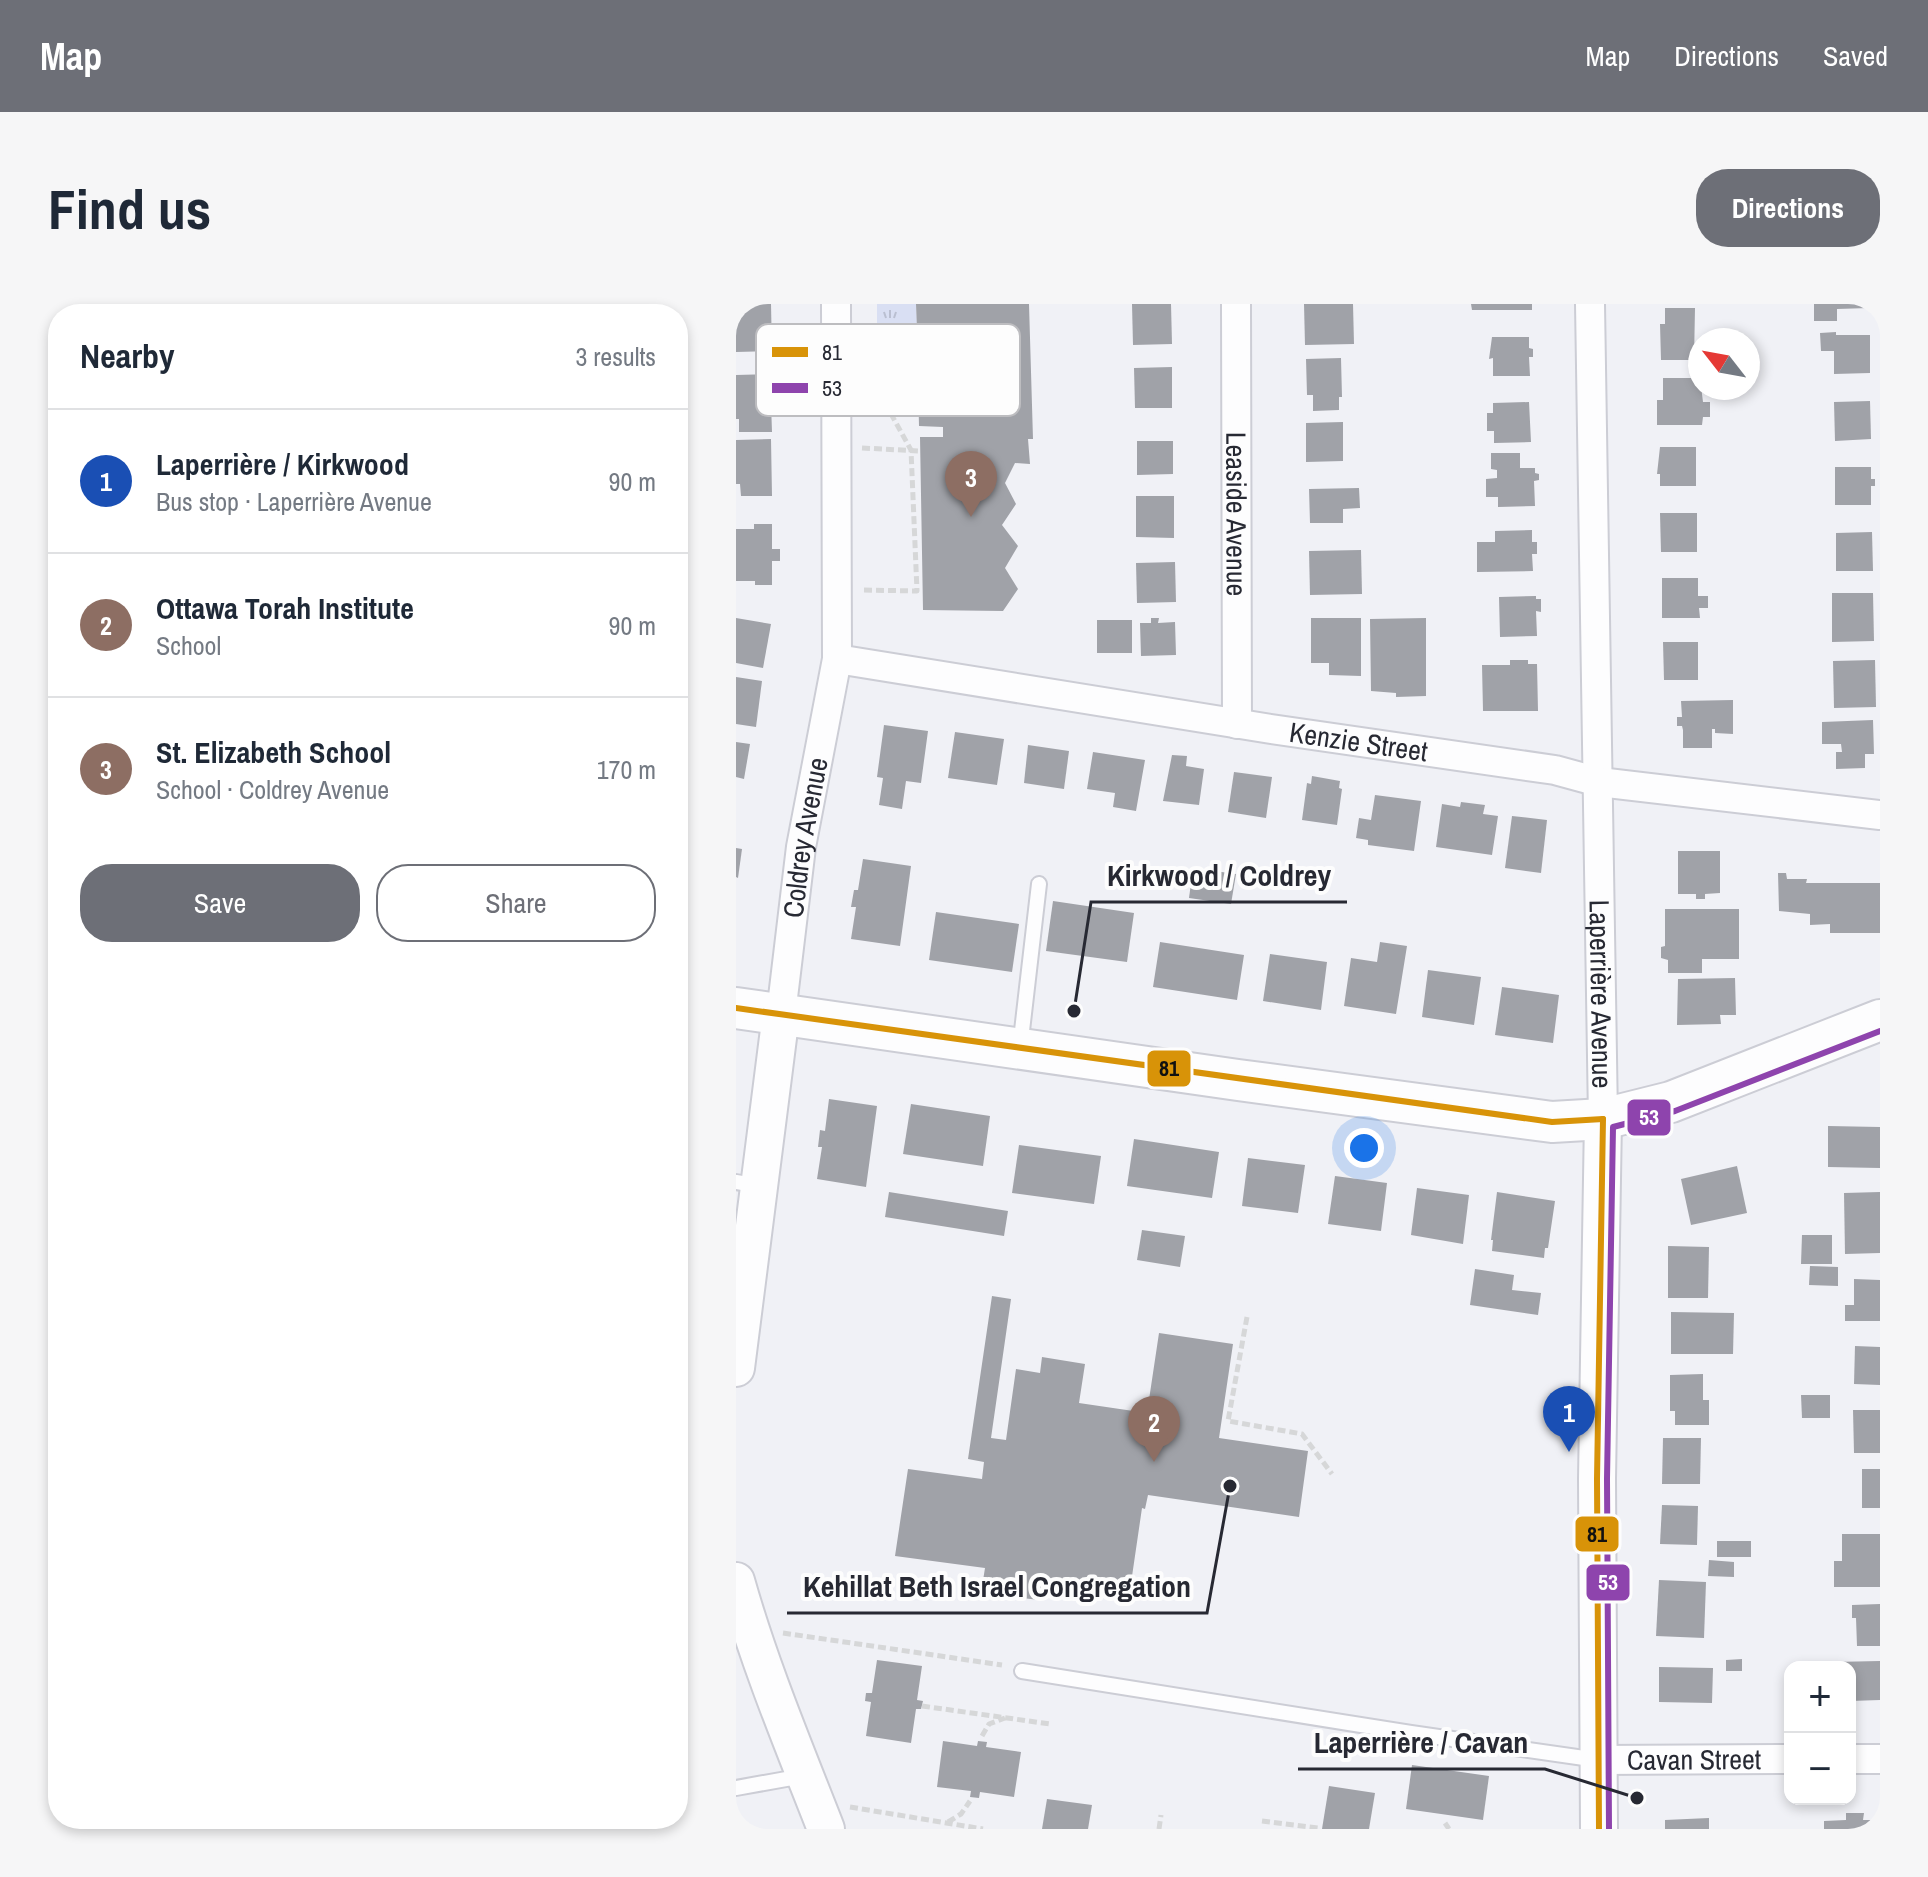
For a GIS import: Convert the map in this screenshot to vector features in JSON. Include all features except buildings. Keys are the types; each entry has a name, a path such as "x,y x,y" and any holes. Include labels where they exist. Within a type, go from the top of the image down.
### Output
{"main road":[{"path":"736,1008 1552,1122 1603,1119 1671,1102 1880,1020"}],"street":[{"name":"Coldrey Avenue","path":"836,304 836,324"},
{"name":"Leaside Avenue","path":"1236,304 1237,724"},
{"name":"Laperrière Avenue","path":"1590,304 1603,1119 1597,1479 1599,1829"},
{"name":"Coldrey Avenue","path":"736,1368 748,1184 781,1014 801,847 837,659 837,416"},
{"name":"Kenzie Street","path":"837,659 1237,724 1555,770 1599,782 1880,815"},
{"path":"736,1581 749,1628 816,1802"},
{"name":"Cavan Street","path":"1598,1760 1784,1759"},
{"path":"1856,1759 1880,1759"}],"lane":[{"path":"1020,1049 1039,884"},
{"path":"1022,1671 1598,1760"},
{"path":"736,1788 816,1802"}],"path":[{"path":"837,589 917,591 911,450 892,416"},
{"path":"837,448 920,451"},
{"path":"1247,1317 1228,1421 1302,1434 1332,1474"},
{"path":"749,1628 991,1662 1022,1671"},
{"path":"922,1706 1050,1724"},
{"path":"982,1736 989,1724 1007,1717"},
{"path":"947,1823 961,1814 970,1801"},
{"path":"816,1802 983,1829"},
{"path":"1159,1829 1161,1815"},
{"path":"1262,1821 1318,1828"}],"green space":[{"path":"877,304 916,304 917,324 877,324"}],"transit line":[{"name":"81","path":"736,1008 1552,1122 1603,1119"},
{"name":"53","path":"1609,1829 1607,1479 1613,1127 1675,1111 1880,1031"},
{"name":"81","path":"1599,1829 1597,1479 1603,1119"}],"place":[{"name":"St. Elizabeth School","path":"971,517"},
{"name":"Kirkwood / Coldrey","path":"1074,1011"},
{"name":"Laperrière / Kirkwood","path":"1569,1452"},
{"name":"Ottawa Torah Institute","path":"1154,1462"},
{"name":"Kehillat Beth Israel Congregation","path":"1230,1486"},
{"name":"Laperrière / Cavan","path":"1637,1798"}]}
